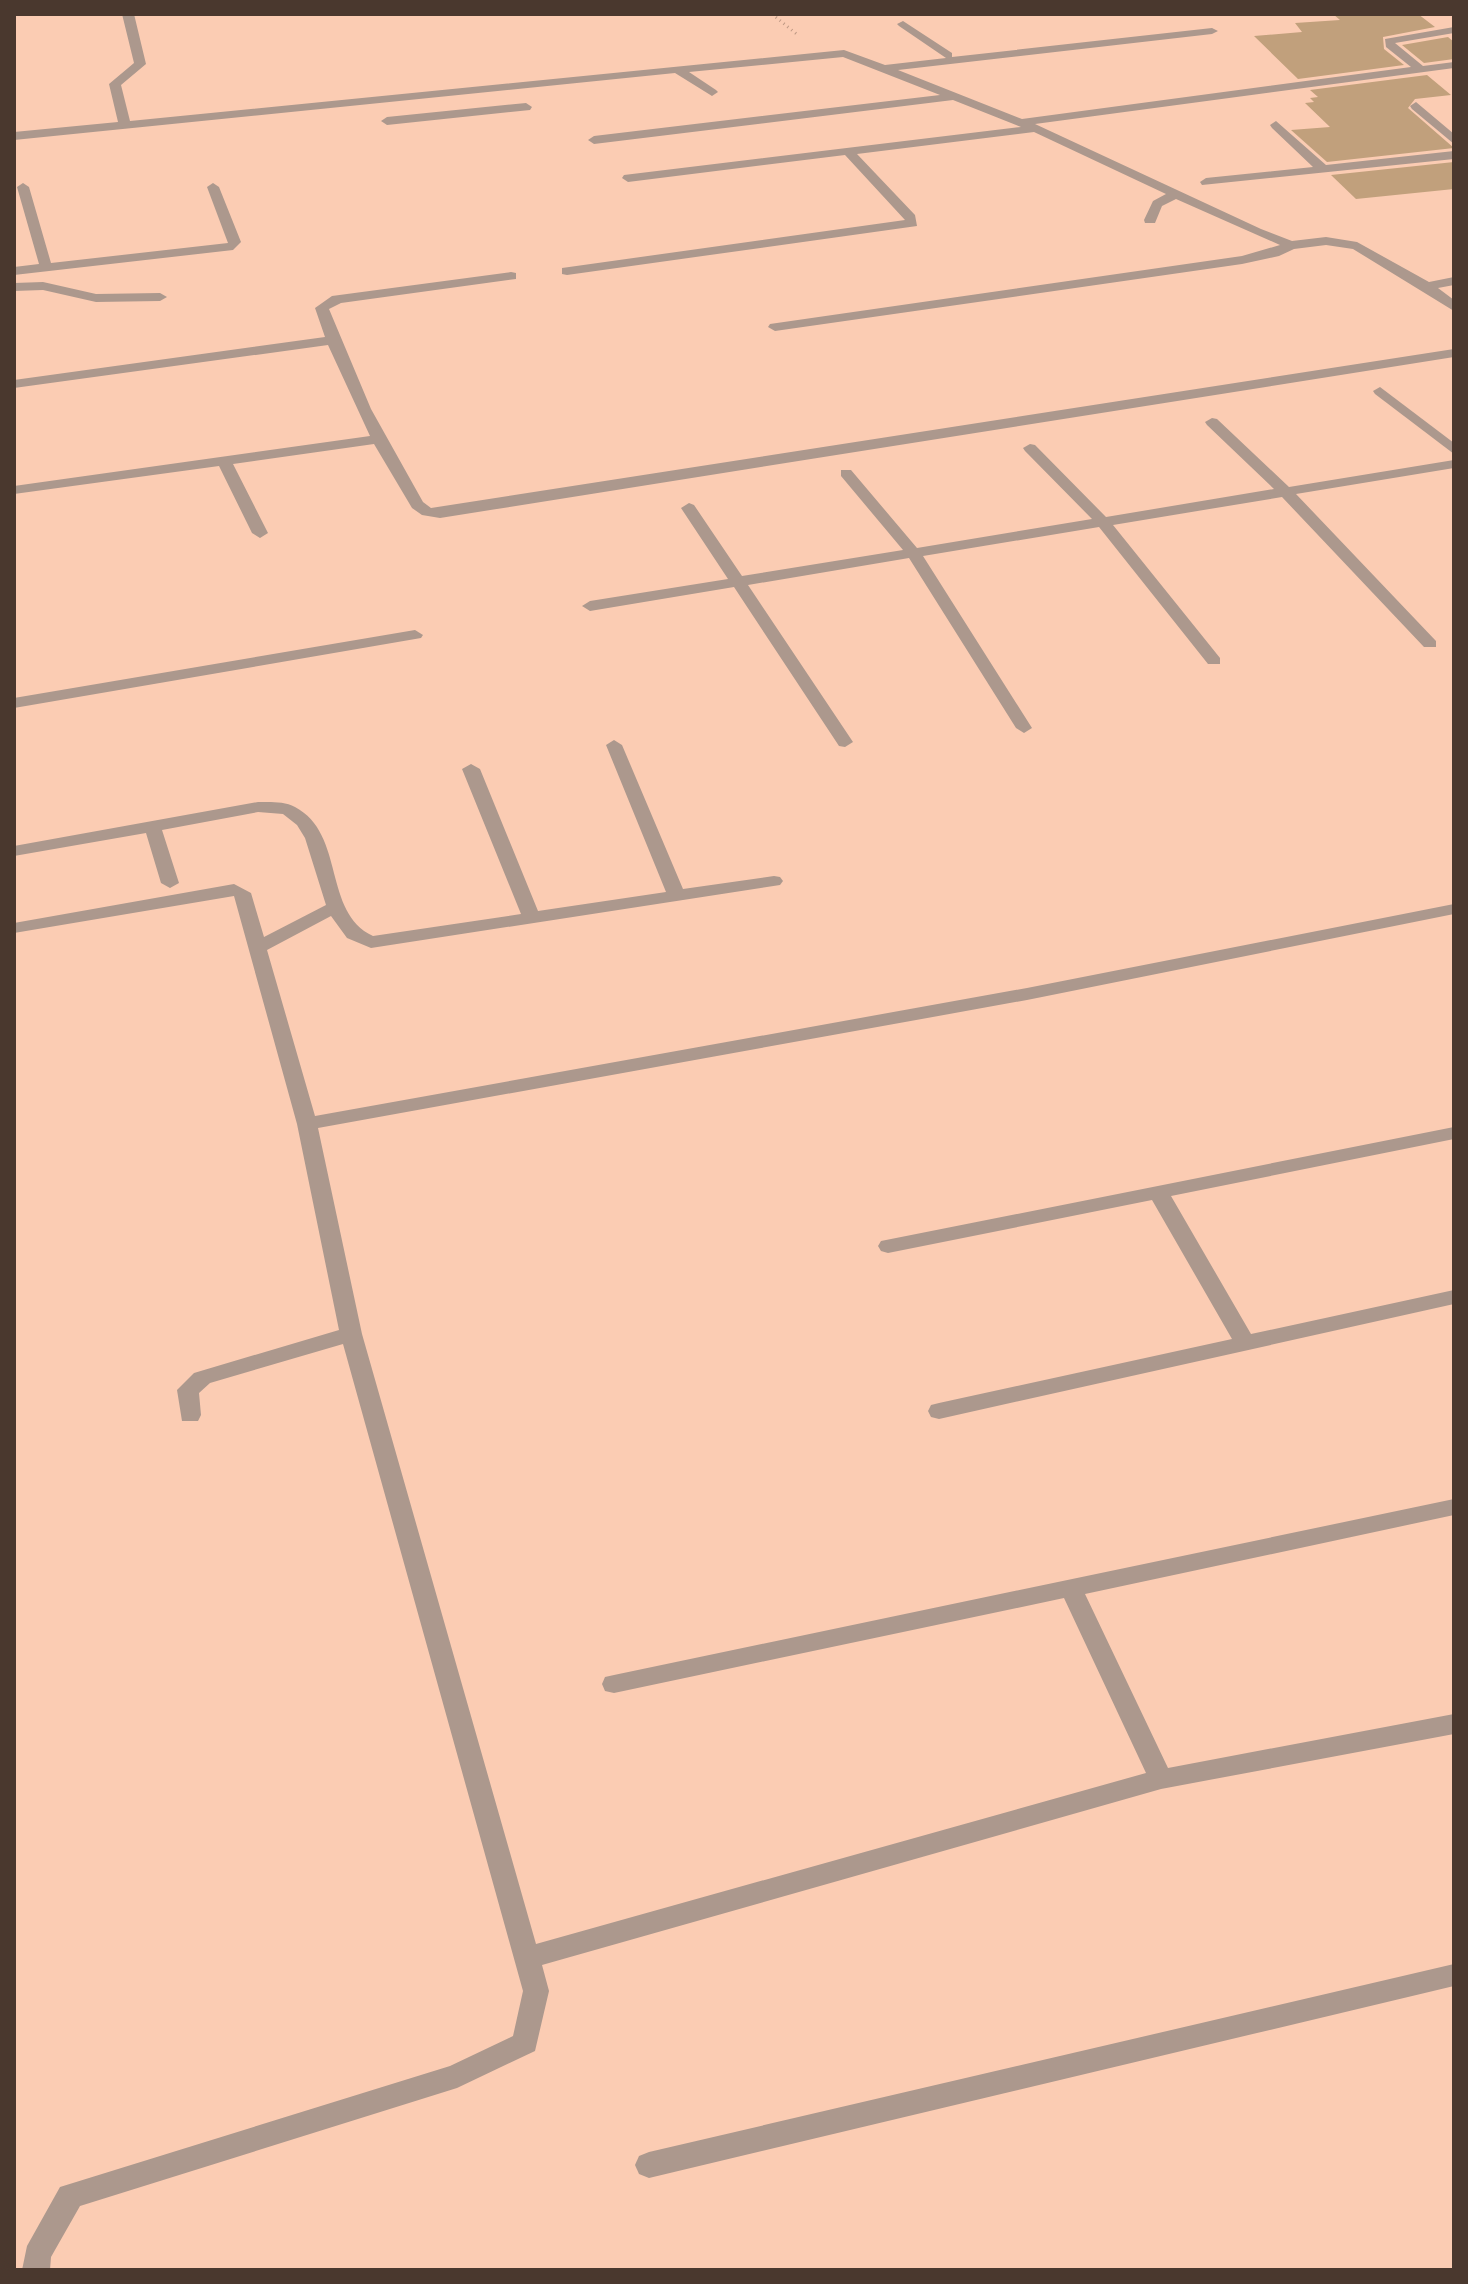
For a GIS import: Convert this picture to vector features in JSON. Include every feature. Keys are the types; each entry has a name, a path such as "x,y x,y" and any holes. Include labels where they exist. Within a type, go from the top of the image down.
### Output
{"street":[{"path":"125,125 115,84 140,64 128,14"},
{"path":"903,24 948,55"},
{"path":"1420,69 1389,41 1397,37 1454,30"},
{"path":"878,66 1212,31"},
{"path":"878,66 1103,37"},
{"path":"14,136 844,53 1035,128 1234,223 1291,245"},
{"path":"1020,123 1454,65"},
{"path":"679,71 712,92"},
{"path":"434,95 443,116"},
{"path":"594,140 953,97"},
{"path":"1416,106 1454,140"},
{"path":"387,121 526,107"},
{"path":"1276,125 1324,170"},
{"path":"628,178 1035,128"},
{"path":"567,271 912,223 911,218 849,152"},
{"path":"1206,182 1454,155"},
{"path":"23,187 46,267"},
{"path":"14,271 233,246 235,242 213,187"},
{"path":"1150,220 1157,204 1175,195"},
{"path":"775,327 1242,260 1274,253 1291,245 1326,241 1348,243 1427,286 1454,307"},
{"path":"511,276 327,302 322,308 332,340 377,439 417,505 427,512 440,513 1454,353"},
{"path":"1427,286 1454,281"},
{"path":"14,287 43,286 96,298 160,297"},
{"path":"14,384 332,340"},
{"path":"1380,391 1454,450"},
{"path":"1212,422 1285,491 1430,644"},
{"path":"14,490 377,439"},
{"path":"1030,448 1102,521 1214,661"},
{"path":"224,460 260,533"},
{"path":"590,606 1454,464"},
{"path":"846,473 912,551 1024,728"},
{"path":"689,508 845,742"},
{"path":"14,703 415,635"},
{"path":"614,745 677,896"},
{"path":"471,769 532,919"},
{"path":"14,851 258,807 289,809 309,827 344,927 360,940 371,942 774,881"},
{"path":"152,825 170,883"},
{"path":"14,928 234,889 242,893 307,1124 351,1334 536,1991 525,2043 457,2076 70,2196 37,2255 36,2270"},
{"path":"257,948 337,906"},
{"path":"307,1124 1042,992 1454,909"},
{"path":"888,1246 1454,1133"},
{"path":"1158,1192 1244,1341"},
{"path":"939,1411 1244,1341 1454,1297"},
{"path":"190,1415 188,1390 202,1378 351,1334"},
{"path":"614,1684 1454,1507"},
{"path":"1071,1588 1161,1779"},
{"path":"527,1958 1161,1779 1454,1724"},
{"path":"649,2165 1454,1975"}],"building":[{"path":"1333,14 1418,14 1435,27 1383,37 1384,49 1404,65 1298,79 1254,36 1302,32 1295,23 1340,20"},
{"path":"1448,37 1454,42 1454,59 1424,63 1402,45"},
{"path":"1427,75 1451,95 1415,99 1408,108 1454,148 1327,162 1291,130 1330,127 1305,103 1314,102 1310,98 1318,97 1310,90"},
{"path":"1454,162 1454,189 1356,199 1331,175"}]}
